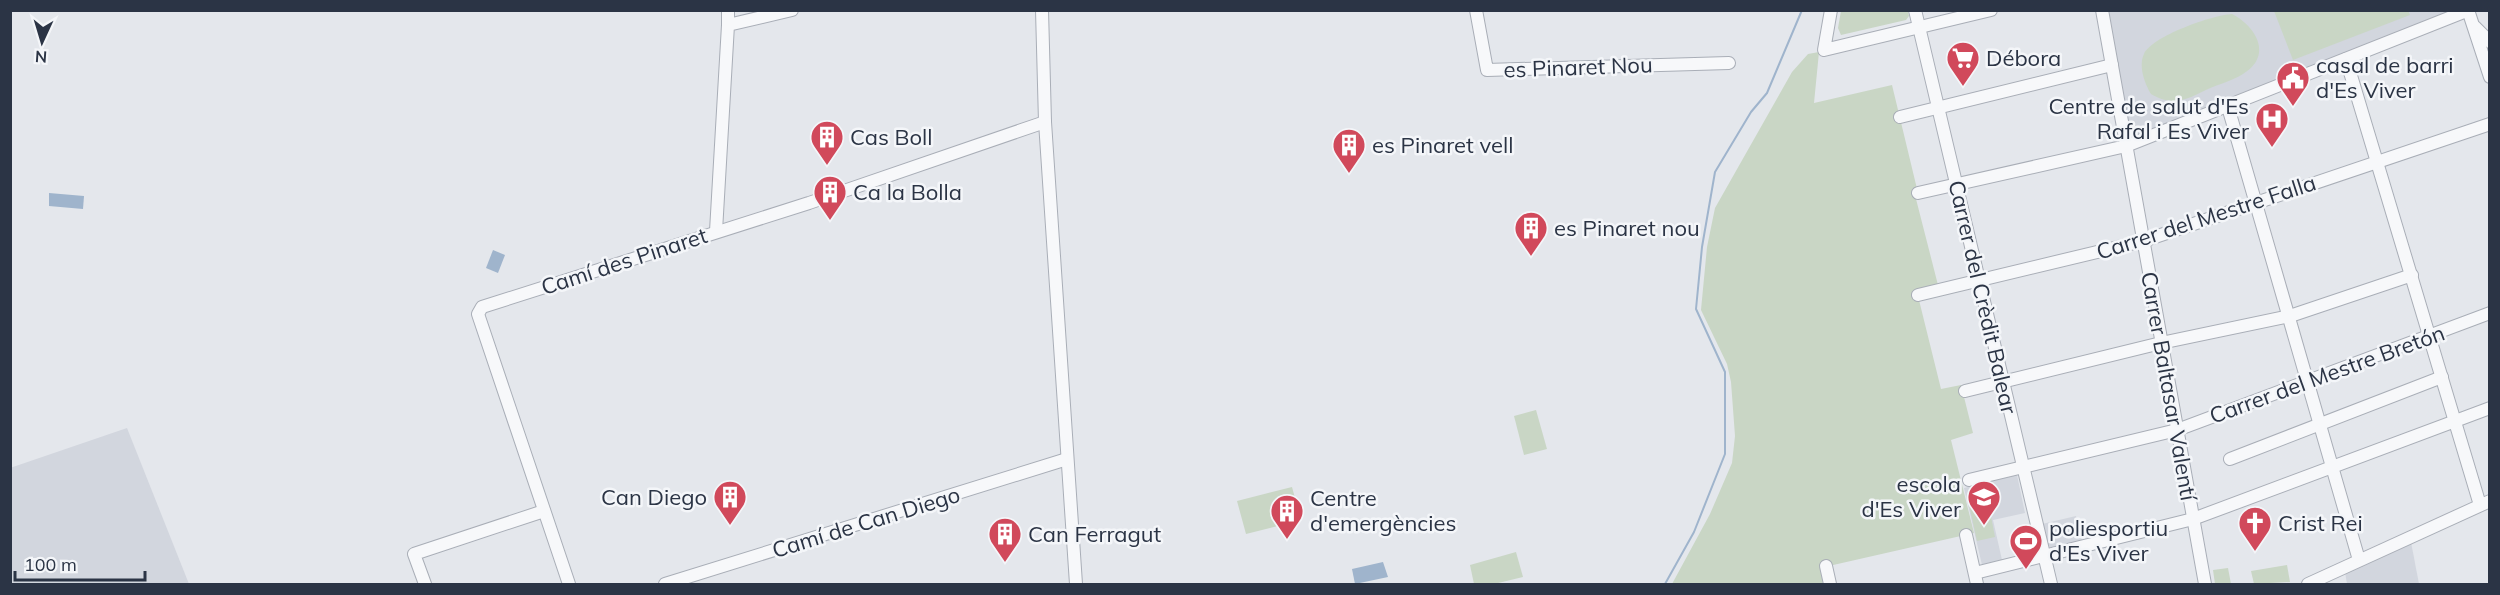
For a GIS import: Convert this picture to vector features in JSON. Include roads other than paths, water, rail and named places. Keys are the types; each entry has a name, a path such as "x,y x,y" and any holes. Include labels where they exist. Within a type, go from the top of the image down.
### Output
{"street":[{"path":"717,231 728,10"},
{"path":"728,25 792,10"},
{"path":"1042,10 1045,122 1076,585"},
{"name":"es Pinaret Nou","path":"1476,10 1487,70 1729,63"},
{"path":"1831,10 1824,50 1991,10"},
{"name":"Carrer del Crèdit Balear","path":"1915,10 2051,585"},
{"name":"Carrer Baltasar Valentí","path":"2102,10 2205,585"},
{"path":"1918,193 2126,146 2469,11 2490,77"},
{"path":"2472,24 2490,42"},
{"path":"2308,585 2487,503 2454,420 2346,59"},
{"path":"1900,117 2112,65"},
{"path":"2228,107 2258,203 2359,560"},
{"name":"Camí des Pinaret","path":"569,585 480,320 480,309 809,203 1045,122"},
{"name":"Carrer del Mestre Falla","path":"1918,296 2143,241 2490,124"},
{"path":"1965,391 2161,343 2290,316 2412,275"},
{"name":"Carrer del Mestre Bretón","path":"1969,480 2177,430 2490,313"},
{"path":"2230,459 2442,377"},
{"path":"1966,535 1976,579 2043,555 2193,519 2490,408"},
{"name":"Camí de Can Diego","path":"665,585 1067,459"},
{"path":"425,585 414,554 544,512"},
{"path":"1826,566 1830,585"}],"water":[{"path":"49,193 84,196 83,209 49,206"},
{"path":"493,250 505,255 498,273 486,268"},
{"path":"1383,562 1388,577 1355,584 1352,569"}],"waterway":[{"path":"1665,584 1694,532 1725,454 1725,372 1696,309 1702,247 1715,172 1751,112 1767,93 1802,10"}],"place":[{"name":"Débora","path":"1963,87"},
{"name":"casal de barri d'Es Viver","path":"2293,107"},
{"name":"Centre de salut d'Es Rafal i Es Viver","path":"2272,148"},
{"name":"Cas Boll","path":"827,166"},
{"name":"es Pinaret vell","path":"1349,174"},
{"name":"Ca la Bolla","path":"830,221"},
{"name":"es Pinaret nou","path":"1531,257"},
{"name":"Can Diego","path":"730,526"},
{"name":"escola d'Es Viver","path":"1984,526"},
{"name":"Centre d'emergències","path":"1287,540"},
{"name":"Crist Rei","path":"2255,552"},
{"name":"Can Ferragut","path":"1005,563"},
{"name":"poliesportiu d'Es Viver","path":"2026,570"}]}
